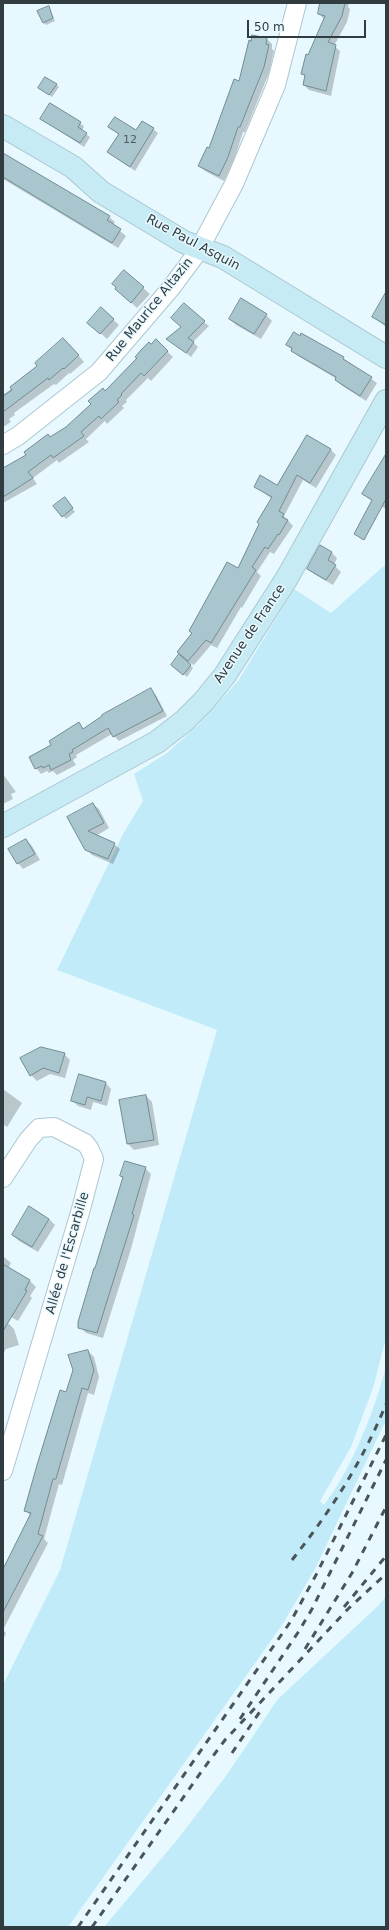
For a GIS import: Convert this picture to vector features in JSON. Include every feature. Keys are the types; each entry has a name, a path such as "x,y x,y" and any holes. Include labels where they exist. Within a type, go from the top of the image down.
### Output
{"street":[{"name":"Rue Maurice Altazin","path":"3,445 18,436 100,372 171,288 200,248 234,184 276,85 297,3"},
{"name":"Rue Paul Asquin","path":"3,126 72,167 101,192 184,242 223,257 386,357"},
{"name":"Avenue de France","path":"3,826 157,742 184,721 204,700 225,675 287,578 386,401"},
{"name":"Allée de l'Escarbille","path":"3,1178 28,1140 39,1128 54,1127 85,1143 94,1159 81,1209 3,1471"}],"shaded area":[{"path":"386,564 386,1338 373,1388 351,1447 320,1501 324,1505 353,1457 375,1402 386,1367 386,1420 315,1569 282,1625 68,1927 3,1927 3,1685 60,1570 217,1030 57,970 123,834 143,801 134,774 167,753 199,724 238,681 294,589 331,613"},
{"path":"386,1596 386,1927 104,1927 177,1840 226,1776 278,1699 379,1605"}],"building":[{"path":"320,3 345,3 342,16 328,42 336,45 326,91 303,85 305,75 301,74 306,54 308,55 325,16 318,14"},
{"path":"49,6 53,18 43,23 37,11"},
{"path":"252,35 267,38 266,44 269,45 264,67 219,176 198,166 207,147 209,148 234,79 239,81 249,40 251,41"},
{"path":"45,77 57,84 49,95 38,88"},
{"path":"50,103 81,122 78,127 87,133 80,143 40,119"},
{"path":"115,117 136,130 142,121 154,128 130,167 107,152 119,134 108,127"},
{"path":"3,153 110,216 107,220 121,229 112,243 3,177"},
{"path":"124,270 144,287 131,303 115,289 116,287 112,284"},
{"path":"386,292 386,325 372,317"},
{"path":"241,298 267,314 254,334 229,319"},
{"path":"184,303 205,321 188,338 194,342 186,353 166,339 181,327 171,318"},
{"path":"101,307 114,319 100,334 87,323"},
{"path":"294,332 300,336 301,333 344,357 343,359 372,377 360,396 335,380 336,377 291,351 292,348 286,345"},
{"path":"63,338 79,355 64,369 63,368 49,380 48,378 3,412 3,396 12,390 10,387 37,366 35,363"},
{"path":"156,339 168,351 144,376 141,373 121,394 122,395 117,400 119,402 101,419 99,416 81,432 84,436 53,458 51,455 28,472 33,478 3,497 3,468 26,455 24,452 48,434 50,437 66,427 91,404 88,401 103,388 105,391 137,358 135,357 141,350 149,342 151,344"},
{"path":"307,435 331,449 310,483 297,475 279,511 284,514 282,517 288,520 279,535 278,534 268,549 265,547 252,567 256,570 211,643 206,640 188,661 177,652 192,633 189,631 227,562 238,568 259,524 257,522 272,497 254,487 260,475 277,485"},
{"path":"386,454 386,499 364,540 354,534 372,500 362,494"},
{"path":"65,497 73,508 62,517 53,506"},
{"path":"320,545 332,552 328,560 336,565 326,580 307,569"},
{"path":"179,654 191,665 183,675 171,665"},
{"path":"151,688 163,711 113,737 108,728 72,750 73,752 69,754 71,760 51,770 49,765 43,768 42,766 35,769 29,757 51,745 49,741 79,722 83,729 102,715"},
{"path":"93,803 104,823 88,831 115,843 108,859 85,850 67,817"},
{"path":"26,839 35,854 17,864 8,849"},
{"path":"41,1047 65,1053 59,1073 43,1068 30,1076 20,1058"},
{"path":"79,1074 106,1082 101,1101 87,1097 85,1105 71,1101"},
{"path":"146,1095 154,1140 127,1144 119,1100"},
{"path":"125,1161 146,1167 132,1214 134,1215 97,1333 78,1328 78,1322 123,1177 120,1176"},
{"path":"29,1206 49,1219 32,1247 12,1235"},
{"path":"3,1264 30,1280 25,1290 27,1291 3,1331"},
{"path":"88,1350 94,1370 88,1390 82,1388 56,1479 53,1479 38,1534 43,1536 3,1612 3,1569 31,1513 24,1511 37,1465 60,1390 66,1392 73,1370 68,1355"}],"railway":[{"path":"292,1560 345,1485 367,1446 386,1404"},
{"path":"78,1927 291,1621 316,1575 386,1435"},
{"path":"240,1719 312,1609 386,1460"},
{"path":"305,1649 352,1573 386,1507"},
{"path":"344,1607 386,1556"},
{"path":"92,1927 225,1740 348,1609 386,1574"},
{"path":"232,1753 261,1710"}]}
